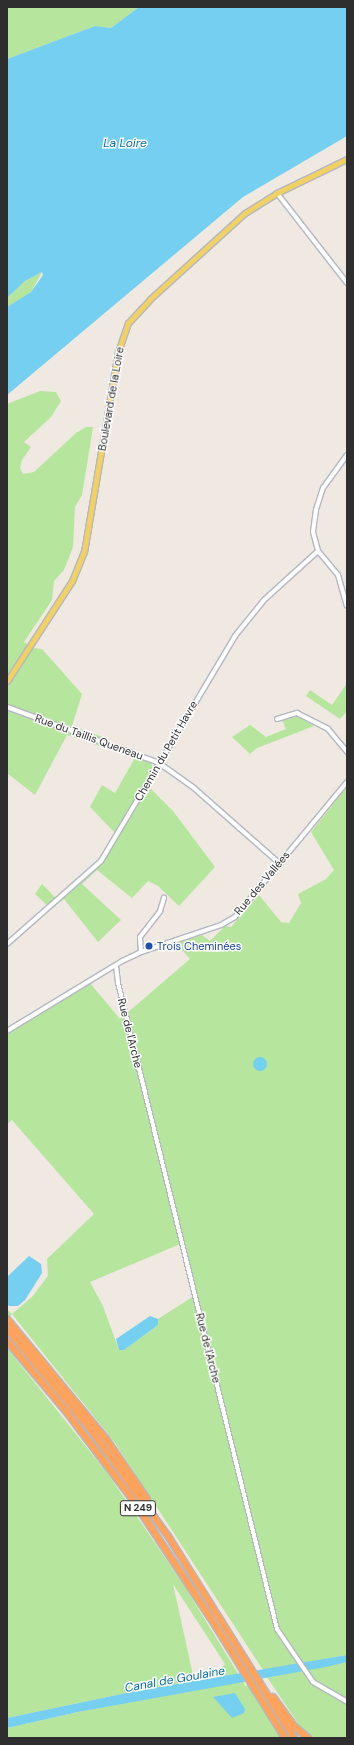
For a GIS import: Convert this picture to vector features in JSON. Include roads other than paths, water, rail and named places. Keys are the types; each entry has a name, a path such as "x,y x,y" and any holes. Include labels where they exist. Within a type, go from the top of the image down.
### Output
{"highway":[{"path":"7,1319 106,1439 167,1530 168,1536"},
{"name":"N 249","path":"7,1329 90,1429 168,1536 294,1738"},
{"name":"N 249","path":"7,1341 70,1416 133,1500 285,1738"},
{"path":"259,1681 264,1684 295,1726 308,1738"}],"main road":[{"name":"Boulevard de la Loire","path":"7,681 72,581 84,552 118,352 128,323 150,299 233,223 277,193 347,159"}],"street":[{"path":"277,193 347,284"},
{"path":"347,455 327,480 316,510 313,532 318,551 338,575 347,606"},
{"name":"Chemin du Petit Havre","path":"7,944 101,861 216,665 250,614 318,551"},
{"name":"Rue du Taillis Queneau","path":"7,707 159,763 199,793 279,863"},
{"path":"277,719 297,713 328,729 347,752"},
{"name":"Rue des Vallées","path":"7,1031 83,983 141,952 228,922 242,908 347,782"},
{"path":"141,952 140,937 160,911 164,898"},
{"name":"Rue de l'Arche","path":"116,966 118,983 277,1629 298,1661 319,1687 347,1702"}],"water":[{"name":"La Loire","path":"139,7 347,7 347,136 243,197 7,395 7,307 31,292 43,275 42,272 25,281 7,298 7,59 95,26 111,28"},
{"path":"257,1057 263,1057 267,1061 267,1067 263,1071 257,1071 253,1067 253,1061"},
{"path":"29,1256 41,1264 42,1273 25,1300 18,1306 9,1306 7,1304 7,1277"},
{"path":"150,1316 158,1319 158,1325 124,1350 119,1350 116,1339"},
{"path":"347,1655 347,1662 326,1667 78,1712 7,1728 7,1718 136,1691"},
{"path":"235,1693 245,1709 244,1713 232,1718 213,1697"}],"place":[{"name":"Trois Cheminées","path":"149,946"}],"water label":[{"name":"Canal de Goulaine","path":"175,1680"}]}
